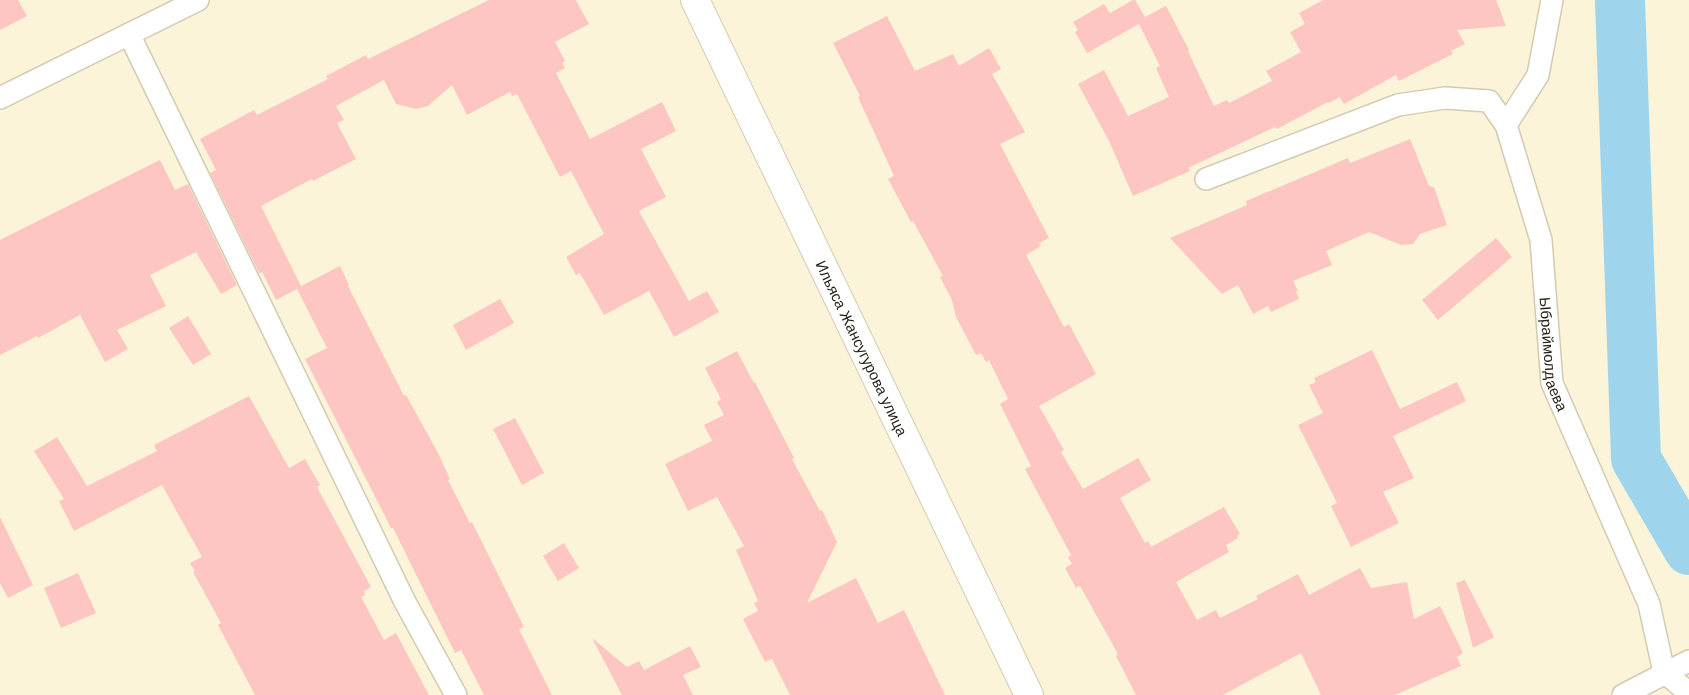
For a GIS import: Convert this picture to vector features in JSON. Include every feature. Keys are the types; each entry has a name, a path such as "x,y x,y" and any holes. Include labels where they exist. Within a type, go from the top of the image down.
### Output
{"street":[{"path":"0,98 198,0"},
{"name":"Ильяса Жансугурова улица","path":"695,0 1029,695"},
{"path":"1506,125 1538,74 1552,0"},
{"path":"129,34 405,602 456,695"},
{"name":"Ыбраймолдаева","path":"1206,180 1398,105 1445,98 1489,101 1506,125 1540,240 1552,383 1649,604 1664,672"},
{"path":"1623,695 1664,672 1689,661"},
{"path":"1664,672 1689,693"}],"building":[{"path":"0,0 18,0 27,16 0,30"},
{"path":"489,0 576,0 589,24 555,42 565,61 562,63 565,68 556,73 590,139 662,102 676,131 641,149 666,197 639,211 689,301 707,291 719,312 674,337 649,291 604,315 580,273 576,275 566,257 604,234 571,171 560,177 517,94 512,96 510,92 467,115 452,85 428,106 416,109 396,104 384,80 336,106 344,120 337,123 356,159 313,181 312,179 261,206 301,286 340,266 348,286 404,396 406,395 438,453 450,479 448,480 470,523 472,522 524,627 519,629 552,695 484,695 461,650 455,653 393,528 391,528 305,359 327,348 297,289 276,300 262,272 259,273 210,173 216,170 200,139 254,110 257,115 328,79 326,76 366,55 368,59"},
{"path":"1135,0 1145,17 1166,6 1189,50 1214,106 1227,100 1229,103 1272,81 1266,71 1301,52 1290,32 1305,24 1299,13 1323,0 1496,0 1506,26 1457,30 1465,44 1451,51 1453,54 1399,81 1396,75 1344,104 1340,97 1328,102 1277,129 1275,127 1188,168 1190,171 1133,196 1109,141 1078,84 1104,70 1128,116 1169,97 1156,68 1160,66 1139,24 1087,53 1075,32 1078,30 1073,22 1104,4 1110,13"},
{"path":"887,16 915,71 953,54 959,66 989,48 1001,69 992,74 1025,132 1000,144 1049,238 1039,243 1041,246 1026,255 1064,327 1069,324 1096,374 1039,406 1064,450 1061,452 1083,489 1138,458 1151,480 1120,498 1145,543 1148,541 1151,547 1224,507 1240,534 1237,536 1238,538 1226,545 1229,552 1176,582 1197,620 1216,610 1220,618 1258,599 1256,596 1298,574 1309,595 1360,568 1371,588 1407,582 1414,619 1440,606 1463,653 1457,657 1461,666 1395,695 1321,695 1301,653 1223,695 1136,695 1116,656 1118,654 1080,586 1076,588 1065,568 1072,564 1068,557 1071,555 1025,469 1031,466 1000,404 1008,399 989,360 986,362 981,353 976,355 956,317 952,300 940,277 943,276 888,179 894,176 858,97 860,96 833,43"},
{"path":"1410,139 1429,186 1434,187 1447,225 1420,234 1413,244 1401,245 1369,232 1326,251 1332,265 1293,281 1298,291 1296,292 1299,299 1271,312 1268,306 1253,314 1238,285 1222,294 1170,238 1247,205 1246,201 1348,158 1350,163"},
{"path":"160,160 175,190 188,184 237,285 221,294 196,252 150,275 166,306 117,330 128,349 105,362 80,315 38,338 37,336 0,355 0,240"},
{"path":"1496,238 1512,257 1438,320 1422,300"},
{"path":"500,299 514,323 466,350 453,325"},
{"path":"188,316 211,354 193,365 169,328"},
{"path":"1372,350 1400,409 1457,382 1466,401 1393,436 1414,478 1383,492 1399,523 1351,547 1331,506 1337,503 1298,425 1323,413 1309,385 1316,382 1314,378"},
{"path":"737,351 755,382 794,458 792,459 820,511 822,510 837,542 807,603 856,578 878,623 904,610 945,695 790,695 772,659 765,662 743,619 758,611 754,603 758,601 736,550 744,546 717,497 688,511 665,464 712,441 704,425 724,415 717,402 721,399 705,368"},
{"path":"249,396 289,468 305,459 320,485 317,487 371,587 364,591 365,595 361,597 384,640 396,633 429,695 255,695 218,625 221,623 193,572 195,571 190,563 202,557 162,485 74,531 59,501 64,499 34,451 57,437 87,486 157,451 154,445"},
{"path":"515,418 544,473 522,485 493,429"},
{"path":"0,517 33,585 8,598 0,583"},
{"path":"564,543 579,568 558,581 543,556"},
{"path":"78,573 96,613 61,628 44,588"},
{"path":"1465,580 1494,637 1473,648 1456,583"},
{"path":"592,638 627,667 639,661 644,670 690,646 701,667 683,675 693,695 622,695"}],"waterway":[{"path":"1620,0 1636,459 1689,550"}]}
